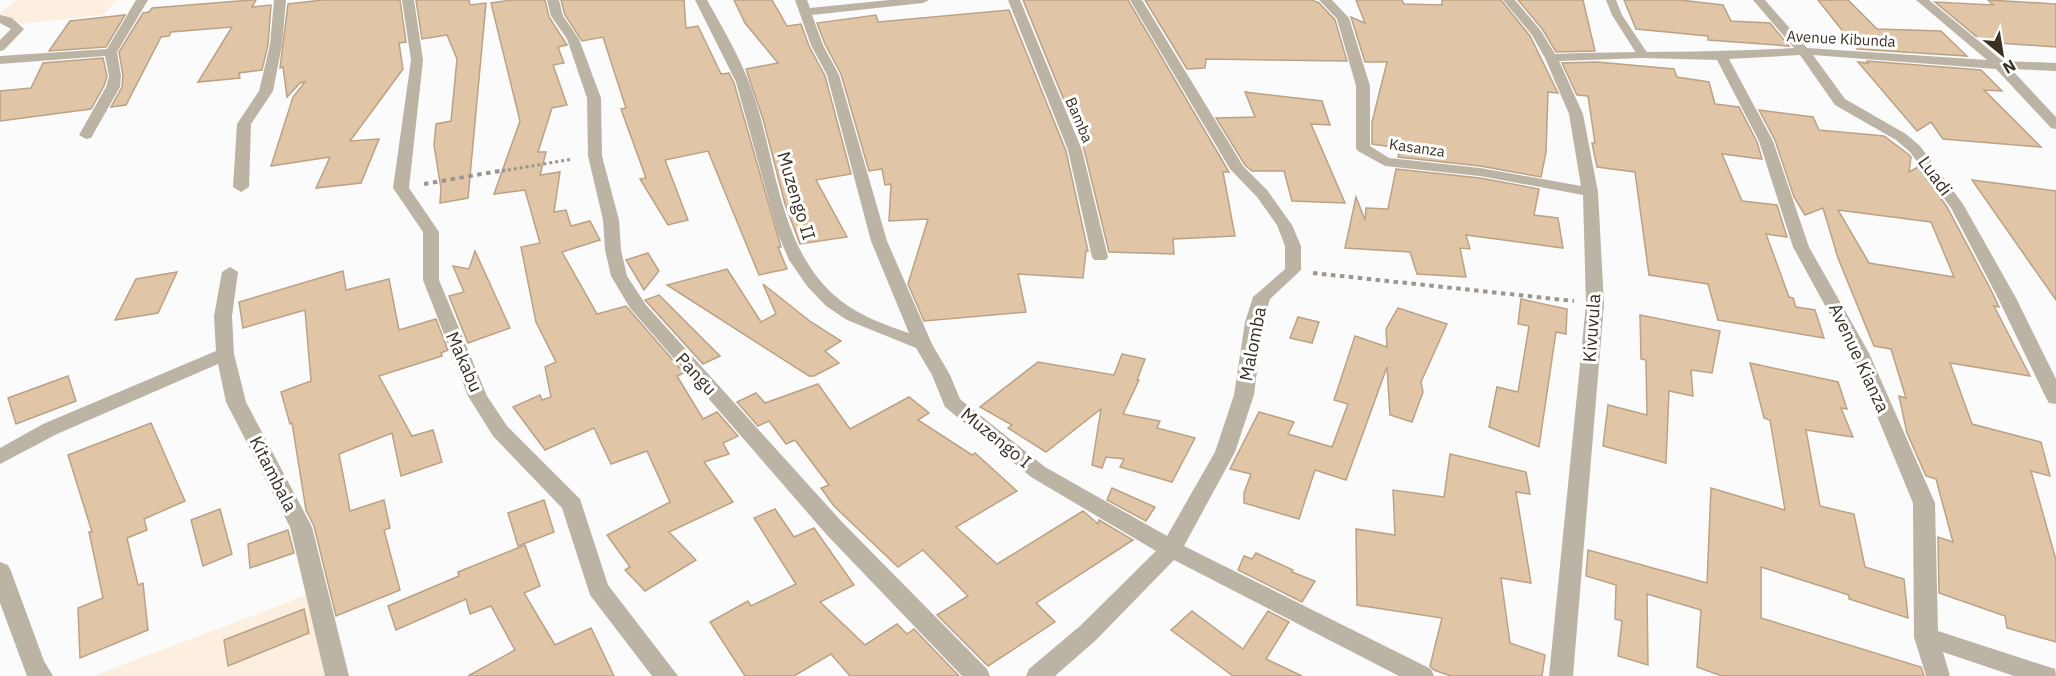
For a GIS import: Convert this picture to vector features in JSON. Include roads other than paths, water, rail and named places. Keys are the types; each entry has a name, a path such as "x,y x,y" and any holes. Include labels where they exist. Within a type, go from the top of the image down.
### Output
{"street":[{"path":"86,135 113,87 115,76 111,52 142,0"},
{"path":"241,187 244,124 266,91 276,45 280,0"},
{"name":"Makabu","path":"408,0 417,60 401,188 431,232 431,280 478,396 500,431 572,506 598,589 666,676"},
{"name":"Pangu","path":"553,0 557,16 573,39 594,98 595,156 611,220 613,250 619,276 639,309 834,528 978,676"},
{"name":"Muzengo II","path":"701,0 746,93 783,224 794,254 809,279 831,302 858,320 923,344"},
{"path":"803,6 923,0"},
{"name":"Bamba","path":"1014,0 1075,150 1100,257"},
{"name":"Malomba","path":"1038,676 1088,633 1171,549 1225,452 1244,395 1254,322 1262,297 1293,270 1293,245 1284,226 1261,190 1237,169 1136,0"},
{"name":"Kasanza","path":"1325,0 1343,18 1363,86 1363,148 1367,152 1385,162 1480,172 1590,192"},
{"name":"Kivuvula","path":"1509,0 1537,34 1551,58 1576,114 1590,192 1595,304 1561,676"},
{"name":"Luadi","path":"1759,0 1803,51 1840,102 1900,137 1915,149 1958,207 2007,298 2056,398"},
{"path":"1922,0 2000,65 2056,125"},
{"name":"Muzengo I","path":"803,6 817,45 833,75 879,241 923,344 941,375 952,402 1038,472 1171,549 1422,676"},
{"path":"0,19 8,21 18,29 0,47"},
{"name":"Avenue Kibunda","path":"1551,58 1642,54 1720,56 1803,51 2056,67"},
{"path":"0,60 111,52"},
{"name":"Avenue Kianza","path":"1720,56 1766,141 1801,247 1860,353 1924,503 1926,637 1938,676"},
{"name":"Kitambala","path":"230,272 223,316 225,354 236,402 301,527 337,676"},
{"path":"0,457 50,429 225,354"},
{"path":"0,571 34,666 41,676"},
{"path":"1926,637 2046,676"}],"lane":[{"path":"1611,0 1617,15 1642,54"}]}
